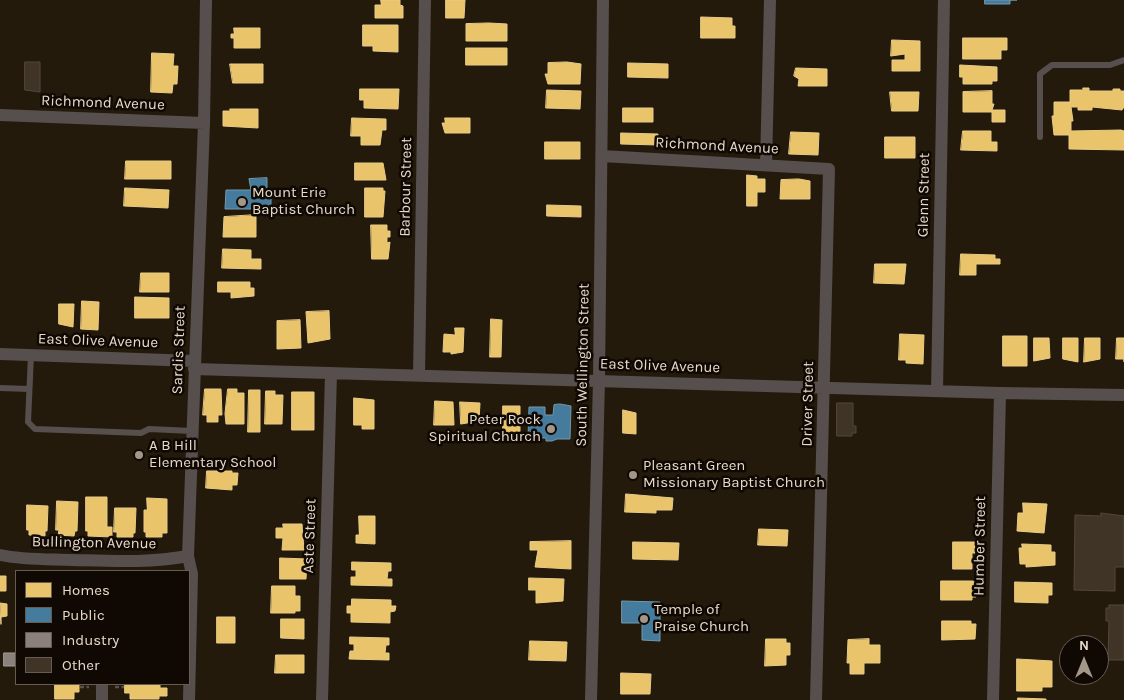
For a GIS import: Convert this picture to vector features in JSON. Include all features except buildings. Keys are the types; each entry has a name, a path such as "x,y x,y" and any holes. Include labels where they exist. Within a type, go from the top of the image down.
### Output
{"street":[{"name":"Sardis Street","path":"190,658 192,574 188,556 204,123 206,0"},
{"name":"Barbour Street","path":"419,375 425,0"},
{"name":"South Wellington Street","path":"591,700 599,380 603,0"},
{"path":"766,165 770,0"},
{"name":"Glenn Street","path":"937,391 944,0"},
{"name":"Richmond Avenue","path":"0,115 204,123"},
{"name":"Richmond Avenue","path":"602,156 829,169"},
{"name":"Driver Street","path":"816,700 829,169"},
{"name":"East Olive Avenue","path":"0,354 331,373 1000,394 1124,395"},
{"name":"Aste Street","path":"322,700 331,373"},
{"name":"Humber Street","path":"993,700 1000,394"},
{"name":"Bullington Avenue","path":"0,555 107,566 188,556"},
{"name":"Sardis Street","path":"189,685 189,700"},
{"path":"102,686 102,700"}],"lane":[{"path":"1040,137 1040,74 1052,66 1110,66 1124,60"},
{"path":"31,355 28,422 35,429 141,433 149,429 192,431"},
{"path":"0,388 29,389"}],"path":[{"path":"80,687 124,687"}],"place":[{"name":"Mount Erie Baptist Church","path":"242,202"},
{"name":"Peter Rock Spiritual Church","path":"551,429"},
{"name":"A B Hill Elementary School","path":"139,455"},
{"name":"Pleasant Green Missionary Baptist Church","path":"633,475"},
{"name":"Temple of Praise Church","path":"644,619"}]}
